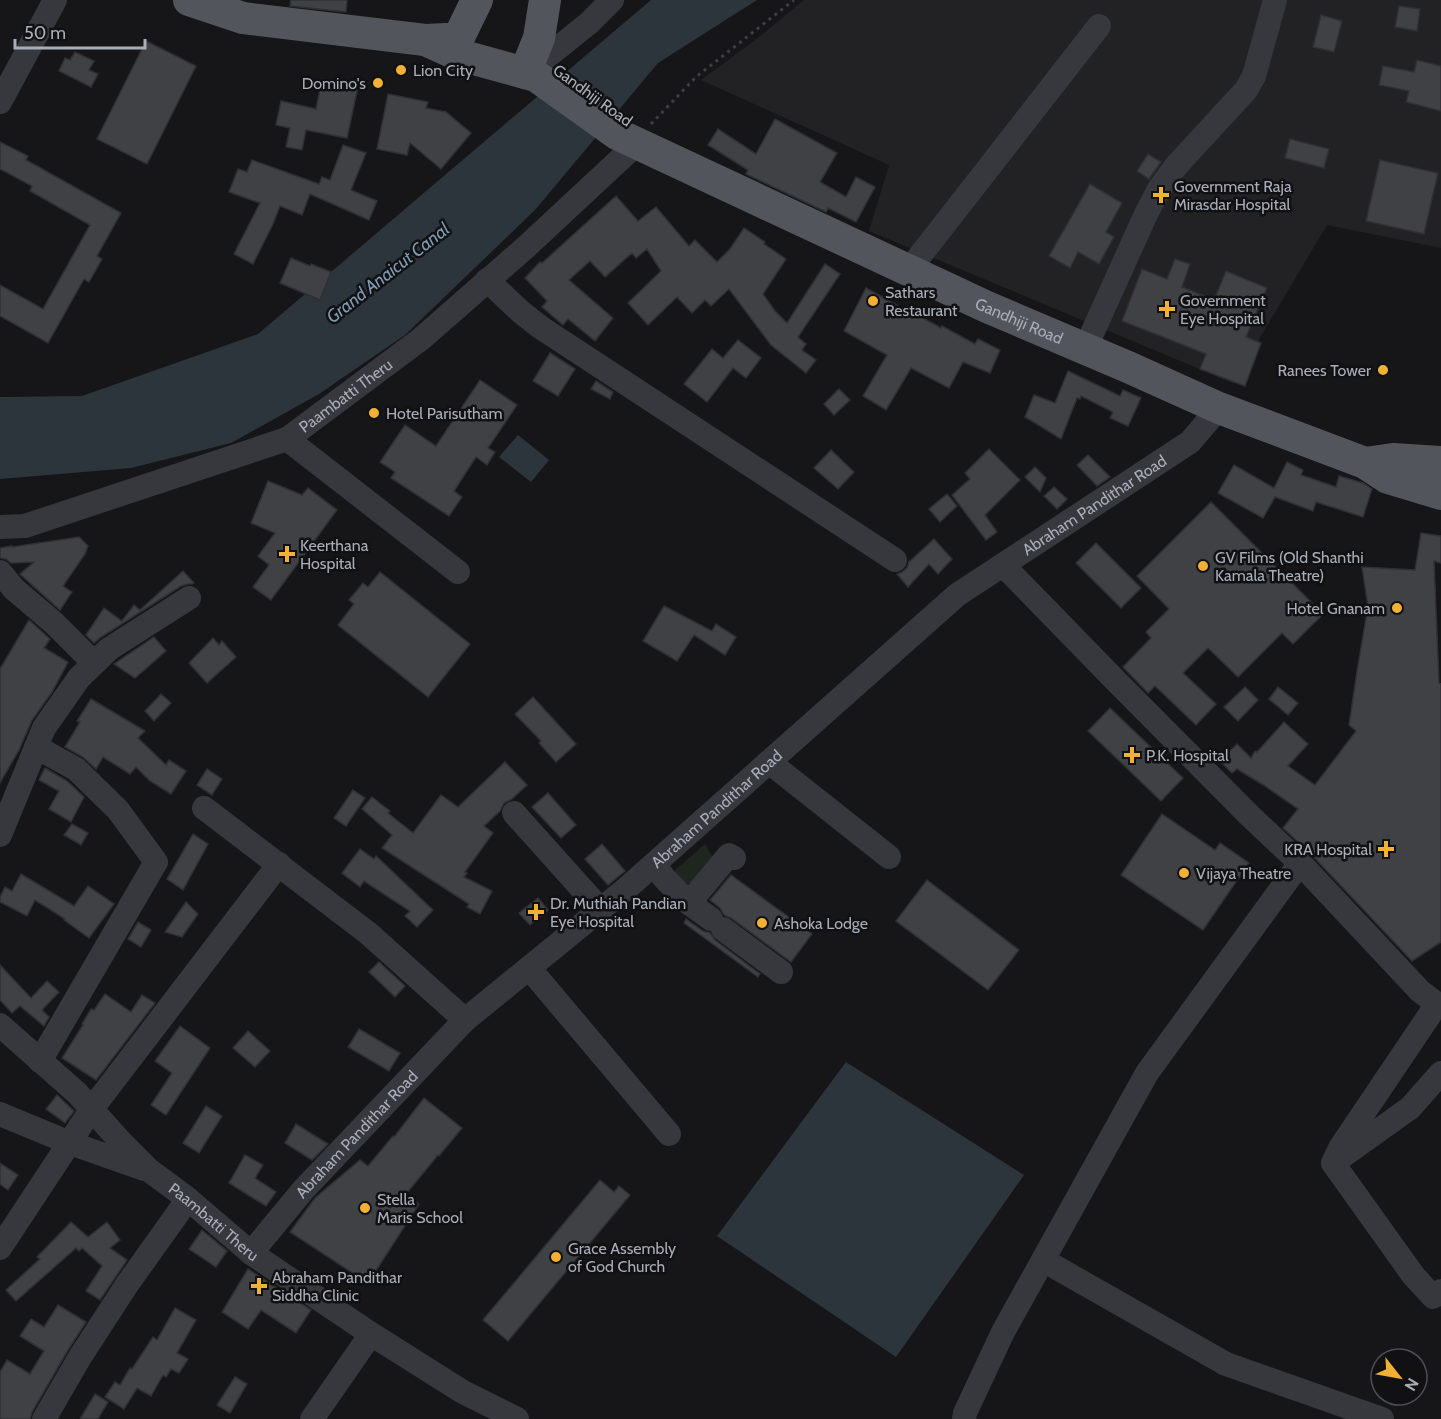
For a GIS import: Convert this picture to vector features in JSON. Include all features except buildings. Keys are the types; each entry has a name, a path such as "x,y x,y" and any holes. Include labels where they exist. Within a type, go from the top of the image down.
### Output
{"main road":[{"name":"Gandhiji Road","path":"189,0 243,18 425,40 537,66 628,134 679,163 987,307 1219,408 1365,464 1388,478 1441,494"},
{"path":"457,46 477,0"},
{"path":"537,66 545,0"},
{"path":"1365,464 1393,459 1441,462"},
{"path":"1441,477 1441,487"}],"street":[{"path":"0,102 55,0"},
{"path":"537,66 589,23 612,0"},
{"path":"1085,349 1159,189 1176,166 1246,90 1254,76 1275,0"},
{"path":"908,271 1099,26"},
{"name":"Paambatti Theru","path":"0,527 25,526 287,439 421,339 487,280 628,134"},
{"path":"487,280 540,327 895,560"},
{"name":"Abraham Pandithar Road","path":"251,1252 312,1180 465,1020 654,865 957,595 1190,442 1219,408"},
{"path":"287,439 458,573"},
{"path":"1003,565 1249,815 1300,863 1419,991 1439,1006 1340,1148 1333,1163"},
{"path":"0,572 14,589 94,663"},
{"path":"0,835 44,728 80,678 109,649 189,598"},
{"path":"36,747 76,769 85,777 118,810 156,862 40,1061"},
{"path":"770,762 889,857"},
{"path":"204,808 368,933 465,1020"},
{"path":"514,813 601,910"},
{"path":"689,903 729,855 734,858"},
{"path":"964,1419 1003,1332 1147,1073 1300,863"},
{"path":"0,1248 91,1110 279,864"},
{"path":"654,865 689,903 781,972"},
{"path":"529,968 669,1134"},
{"name":"Paambatti Theru","path":"0,1025 77,1094 149,1170 188,1199 251,1252 371,1334 463,1392 478,1411 517,1419"},
{"path":"1333,1163 1410,1108 1441,1073"},
{"path":"2,1119 149,1170"},
{"path":"1333,1163 1413,1275 1433,1298 1441,1291"},
{"path":"44,1419 80,1357 126,1286 188,1199"},
{"path":"1043,1260 1226,1364 1382,1419"},
{"path":"312,1419 371,1334"}],"path":[{"path":"628,134 794,0"}],"shaded area":[{"name":"Government Raja Mirasdar Hospital","path":"804,0 1441,0 1441,248 1327,225 1233,383 869,231 889,165 701,80"},
{"path":"705,844 714,859 693,884 679,882 672,873"}],"water":[{"name":"Grand Anaicut Canal","path":"651,0 757,0 658,63 535,210 405,335 319,394 231,443 131,468 0,479 0,397 82,396 258,334"},
{"path":"518,435 549,460 531,482 499,457"},
{"path":"846,1062 1024,1175 896,1357 717,1236"}],"place":[{"name":"Lion City","path":"401,70"},
{"name":"Domino's","path":"378,83"},
{"name":"Government Raja Mirasdar Hospital","path":"1161,195"},
{"name":"Sathars Restaurant","path":"873,301"},
{"name":"Government Eye Hospital","path":"1167,309"},
{"name":"Ranees Tower","path":"1383,370"},
{"name":"Hotel Parisutham","path":"374,413"},
{"name":"Keerthana Hospital","path":"287,554"},
{"name":"GV Films (Old Shanthi Kamala Theatre)","path":"1203,566"},
{"name":"Hotel Gnanam","path":"1397,608"},
{"name":"P.K. Hospital","path":"1132,755"},
{"name":"KRA Hospital","path":"1386,849"},
{"name":"Vijaya Theatre","path":"1184,873"},
{"name":"Dr. Muthiah Pandian Eye Hospital","path":"536,912"},
{"name":"Ashoka Lodge","path":"762,923"},
{"name":"Stella Maris School","path":"365,1208"},
{"name":"Grace Assembly of God Church","path":"556,1257"},
{"name":"Abraham Pandithar Siddha Clinic","path":"259,1286"}]}
